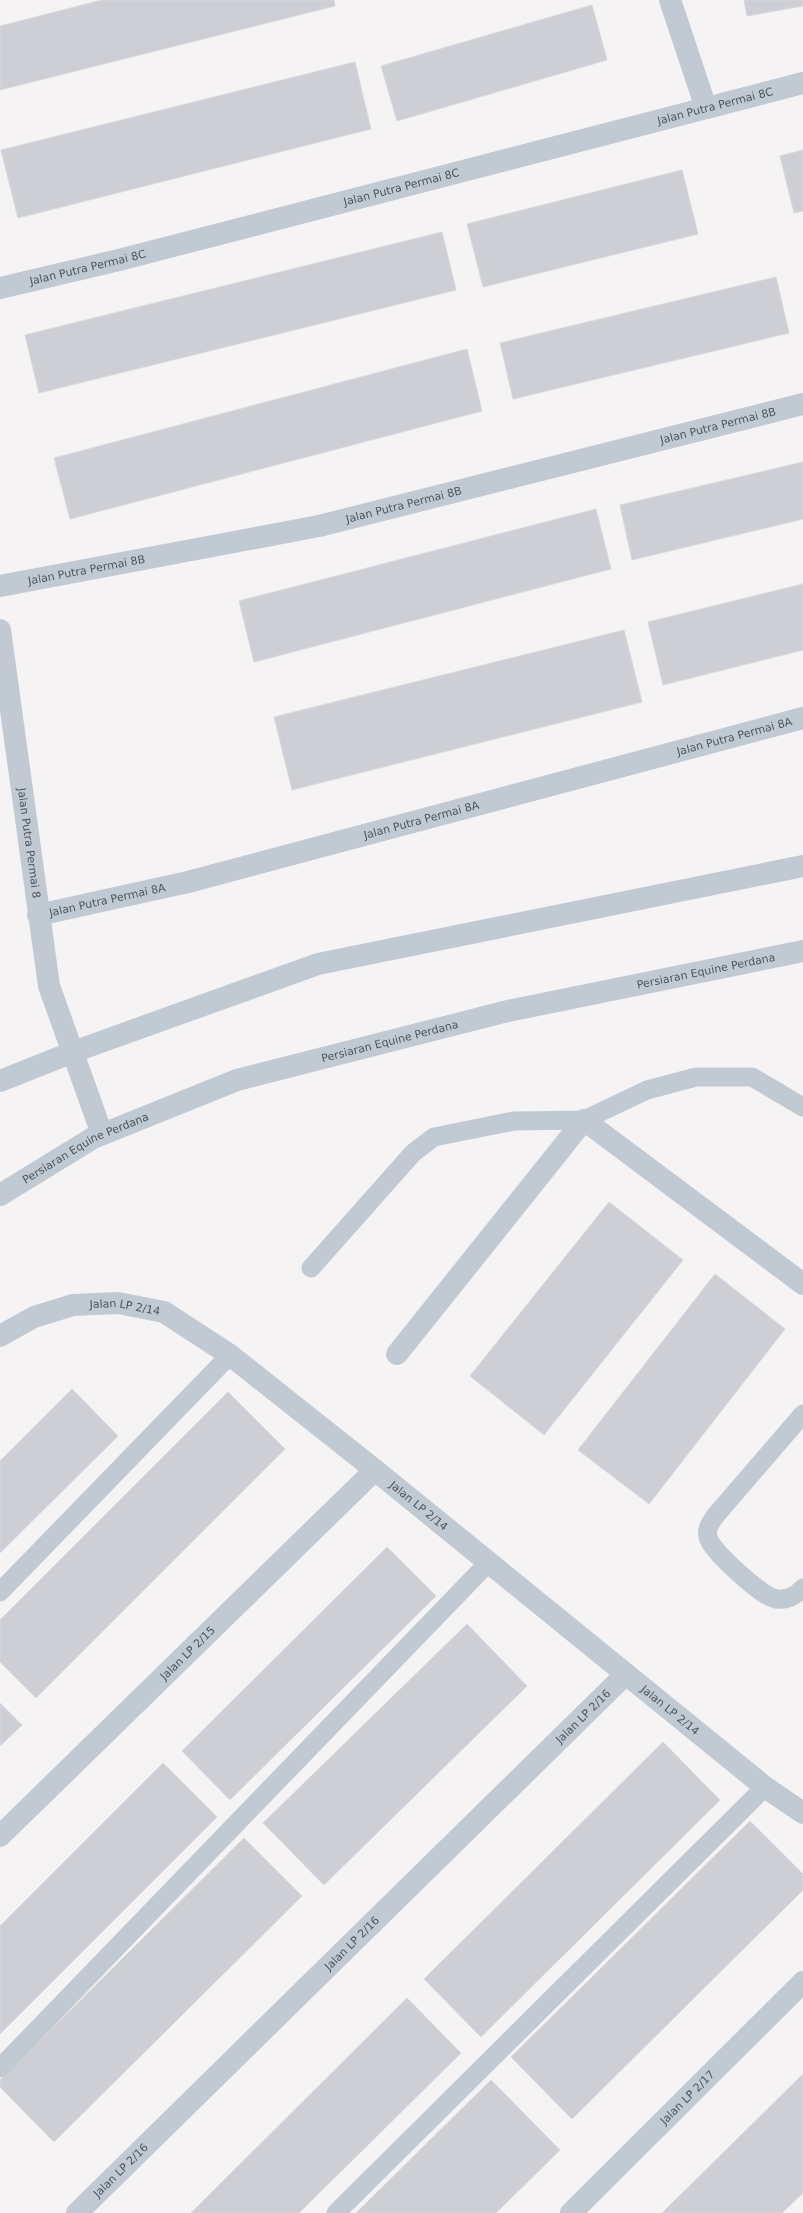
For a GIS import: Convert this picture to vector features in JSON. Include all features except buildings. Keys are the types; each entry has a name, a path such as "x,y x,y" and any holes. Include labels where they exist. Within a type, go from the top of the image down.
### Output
{"street":[{"path":"670,0 706,108"},
{"name":"Jalan Putra Permai 8C","path":"0,288 119,260 803,83"},
{"name":"Jalan Putra Permai 8B","path":"0,586 320,526 803,404"},
{"name":"Jalan Putra Permai 8","path":"0,630 38,915 49,986 102,1134"},
{"name":"Jalan Putra Permai 8A","path":"38,915 188,882 803,718"},
{"path":"0,1081 73,1052 318,964 803,866"},
{"name":"Persiaran Equine Perdana","path":"0,1195 93,1138 236,1080 508,1011 798,955"},
{"path":"397,1354 584,1120 803,1284"},
{"name":"Jalan LP 2/14","path":"0,1336 34,1317 73,1304 118,1303 164,1312 230,1355 489,1562 765,1787 803,1813"},
{"name":"Jalan LP 2/15","path":"0,1836 375,1470"},
{"name":"Jalan LP 2/16","path":"77,2213 626,1674"},
{"name":"Jalan LP 2/17","path":"571,2213 803,1982"}],"lane":[{"path":"311,1268 413,1153 434,1137 514,1121 584,1120 647,1090 696,1078 752,1077 803,1107"},
{"path":"0,1592 230,1355"},
{"path":"803,1414 716,1515 708,1526 708,1537 711,1547 719,1555 764,1593 773,1598 784,1599 793,1596 803,1588"},
{"path":"0,2068 489,1562"},
{"path":"336,2213 765,1787"}]}
